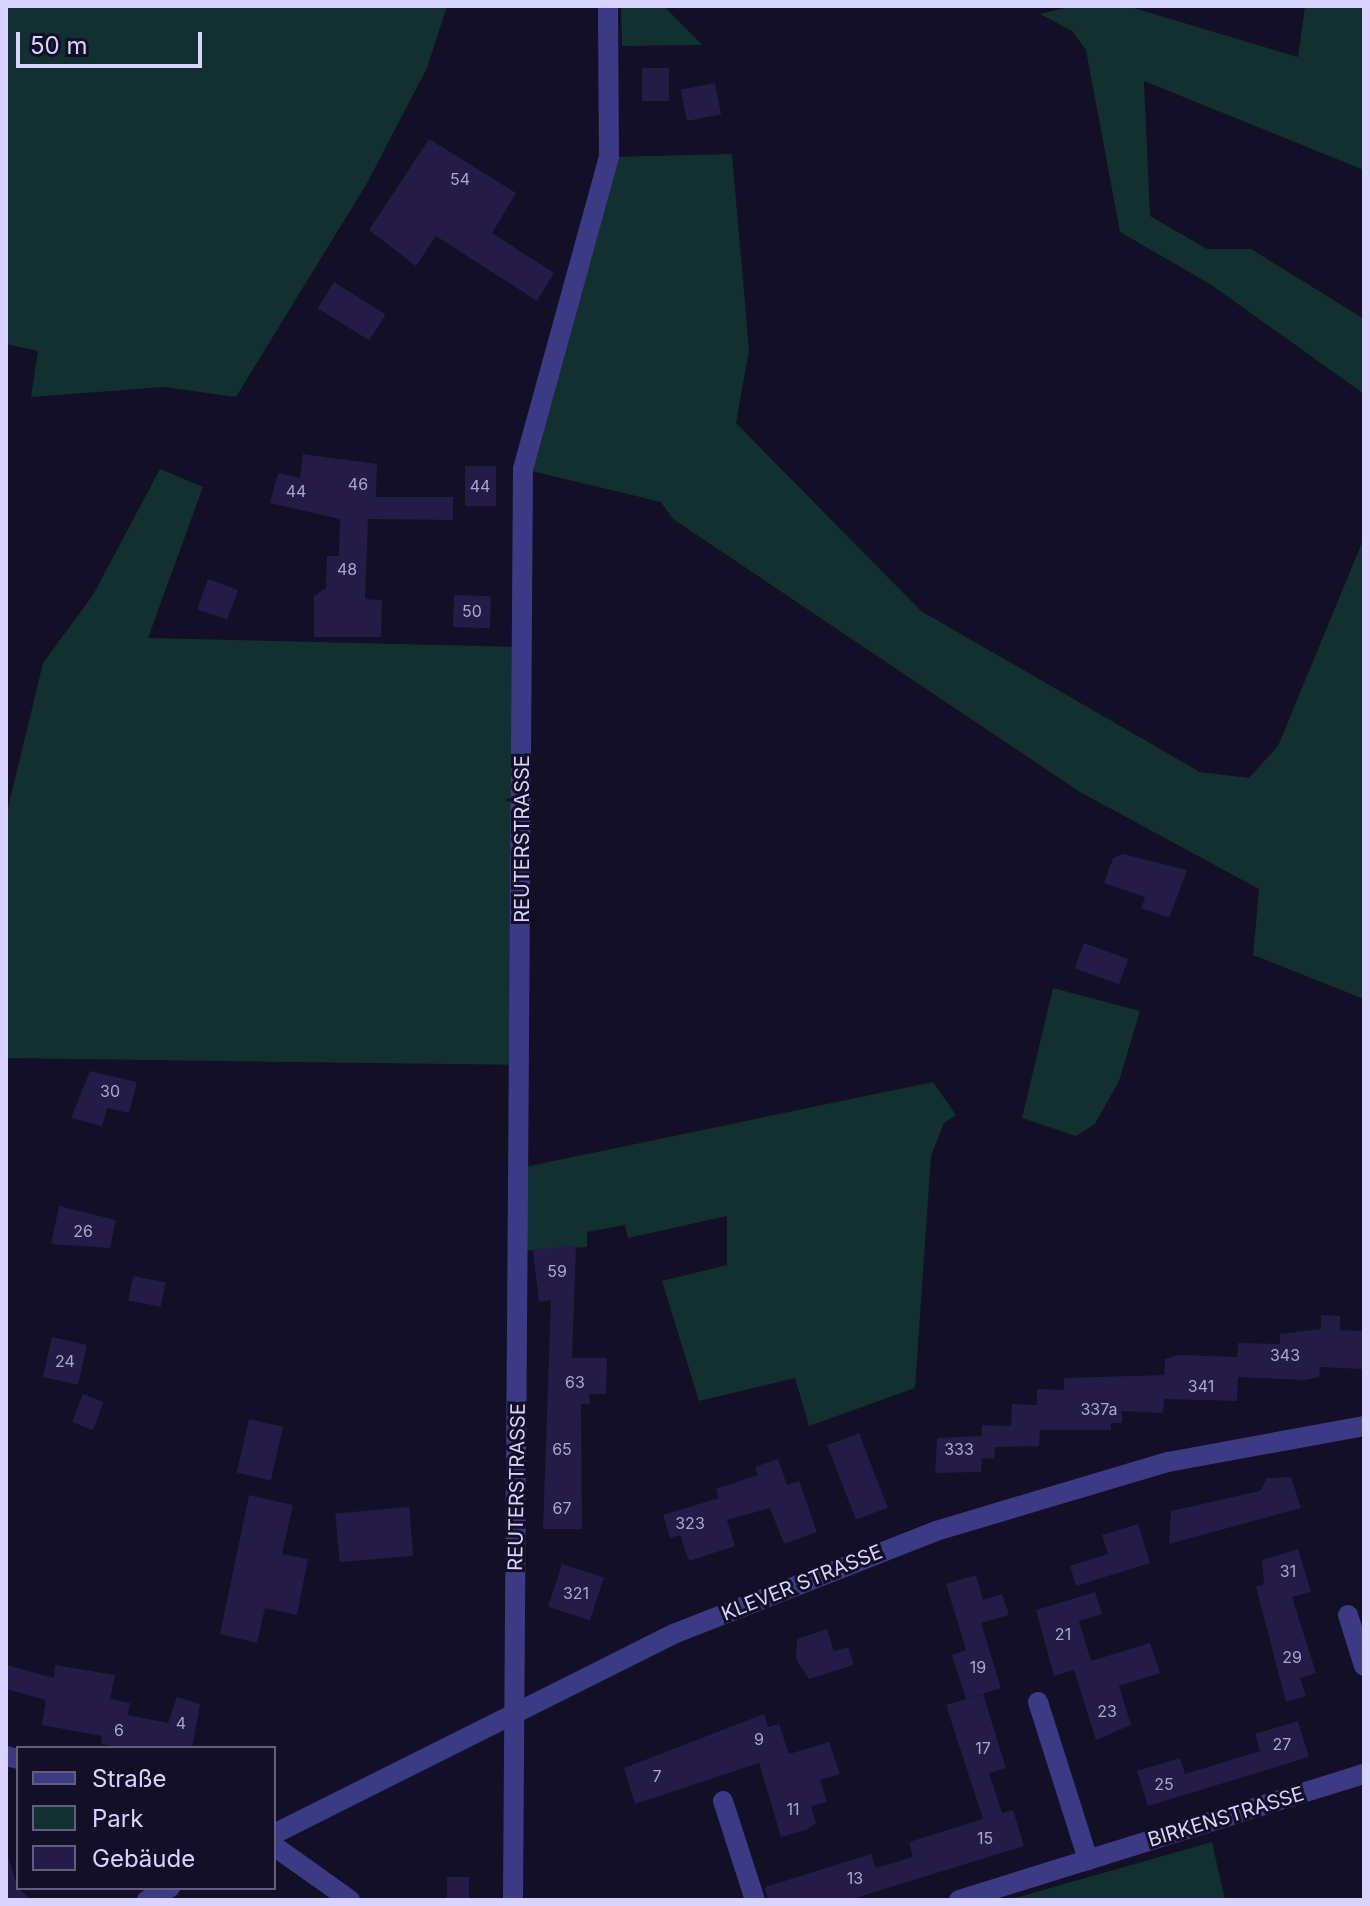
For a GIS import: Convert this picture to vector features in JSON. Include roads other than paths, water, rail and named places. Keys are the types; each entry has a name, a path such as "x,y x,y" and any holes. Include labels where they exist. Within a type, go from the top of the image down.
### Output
{"street":[{"name":"REUTERSTRASSE","path":"515,1714 523,469 609,157 608,6"},
{"name":"KLEVER STRASSE","path":"276,1833 676,1633 936,1531 1168,1462 1364,1426"},
{"path":"1348,1615 1364,1666"},
{"path":"1038,1702 1088,1860"},
{"path":"513,1900 515,1714"},
{"name":"BIRKENSTRASSE","path":"959,1900 1364,1774"},
{"path":"723,1801 755,1900"},
{"path":"276,1847 350,1900"},
{"path":"147,1900 166,1890"}]}
